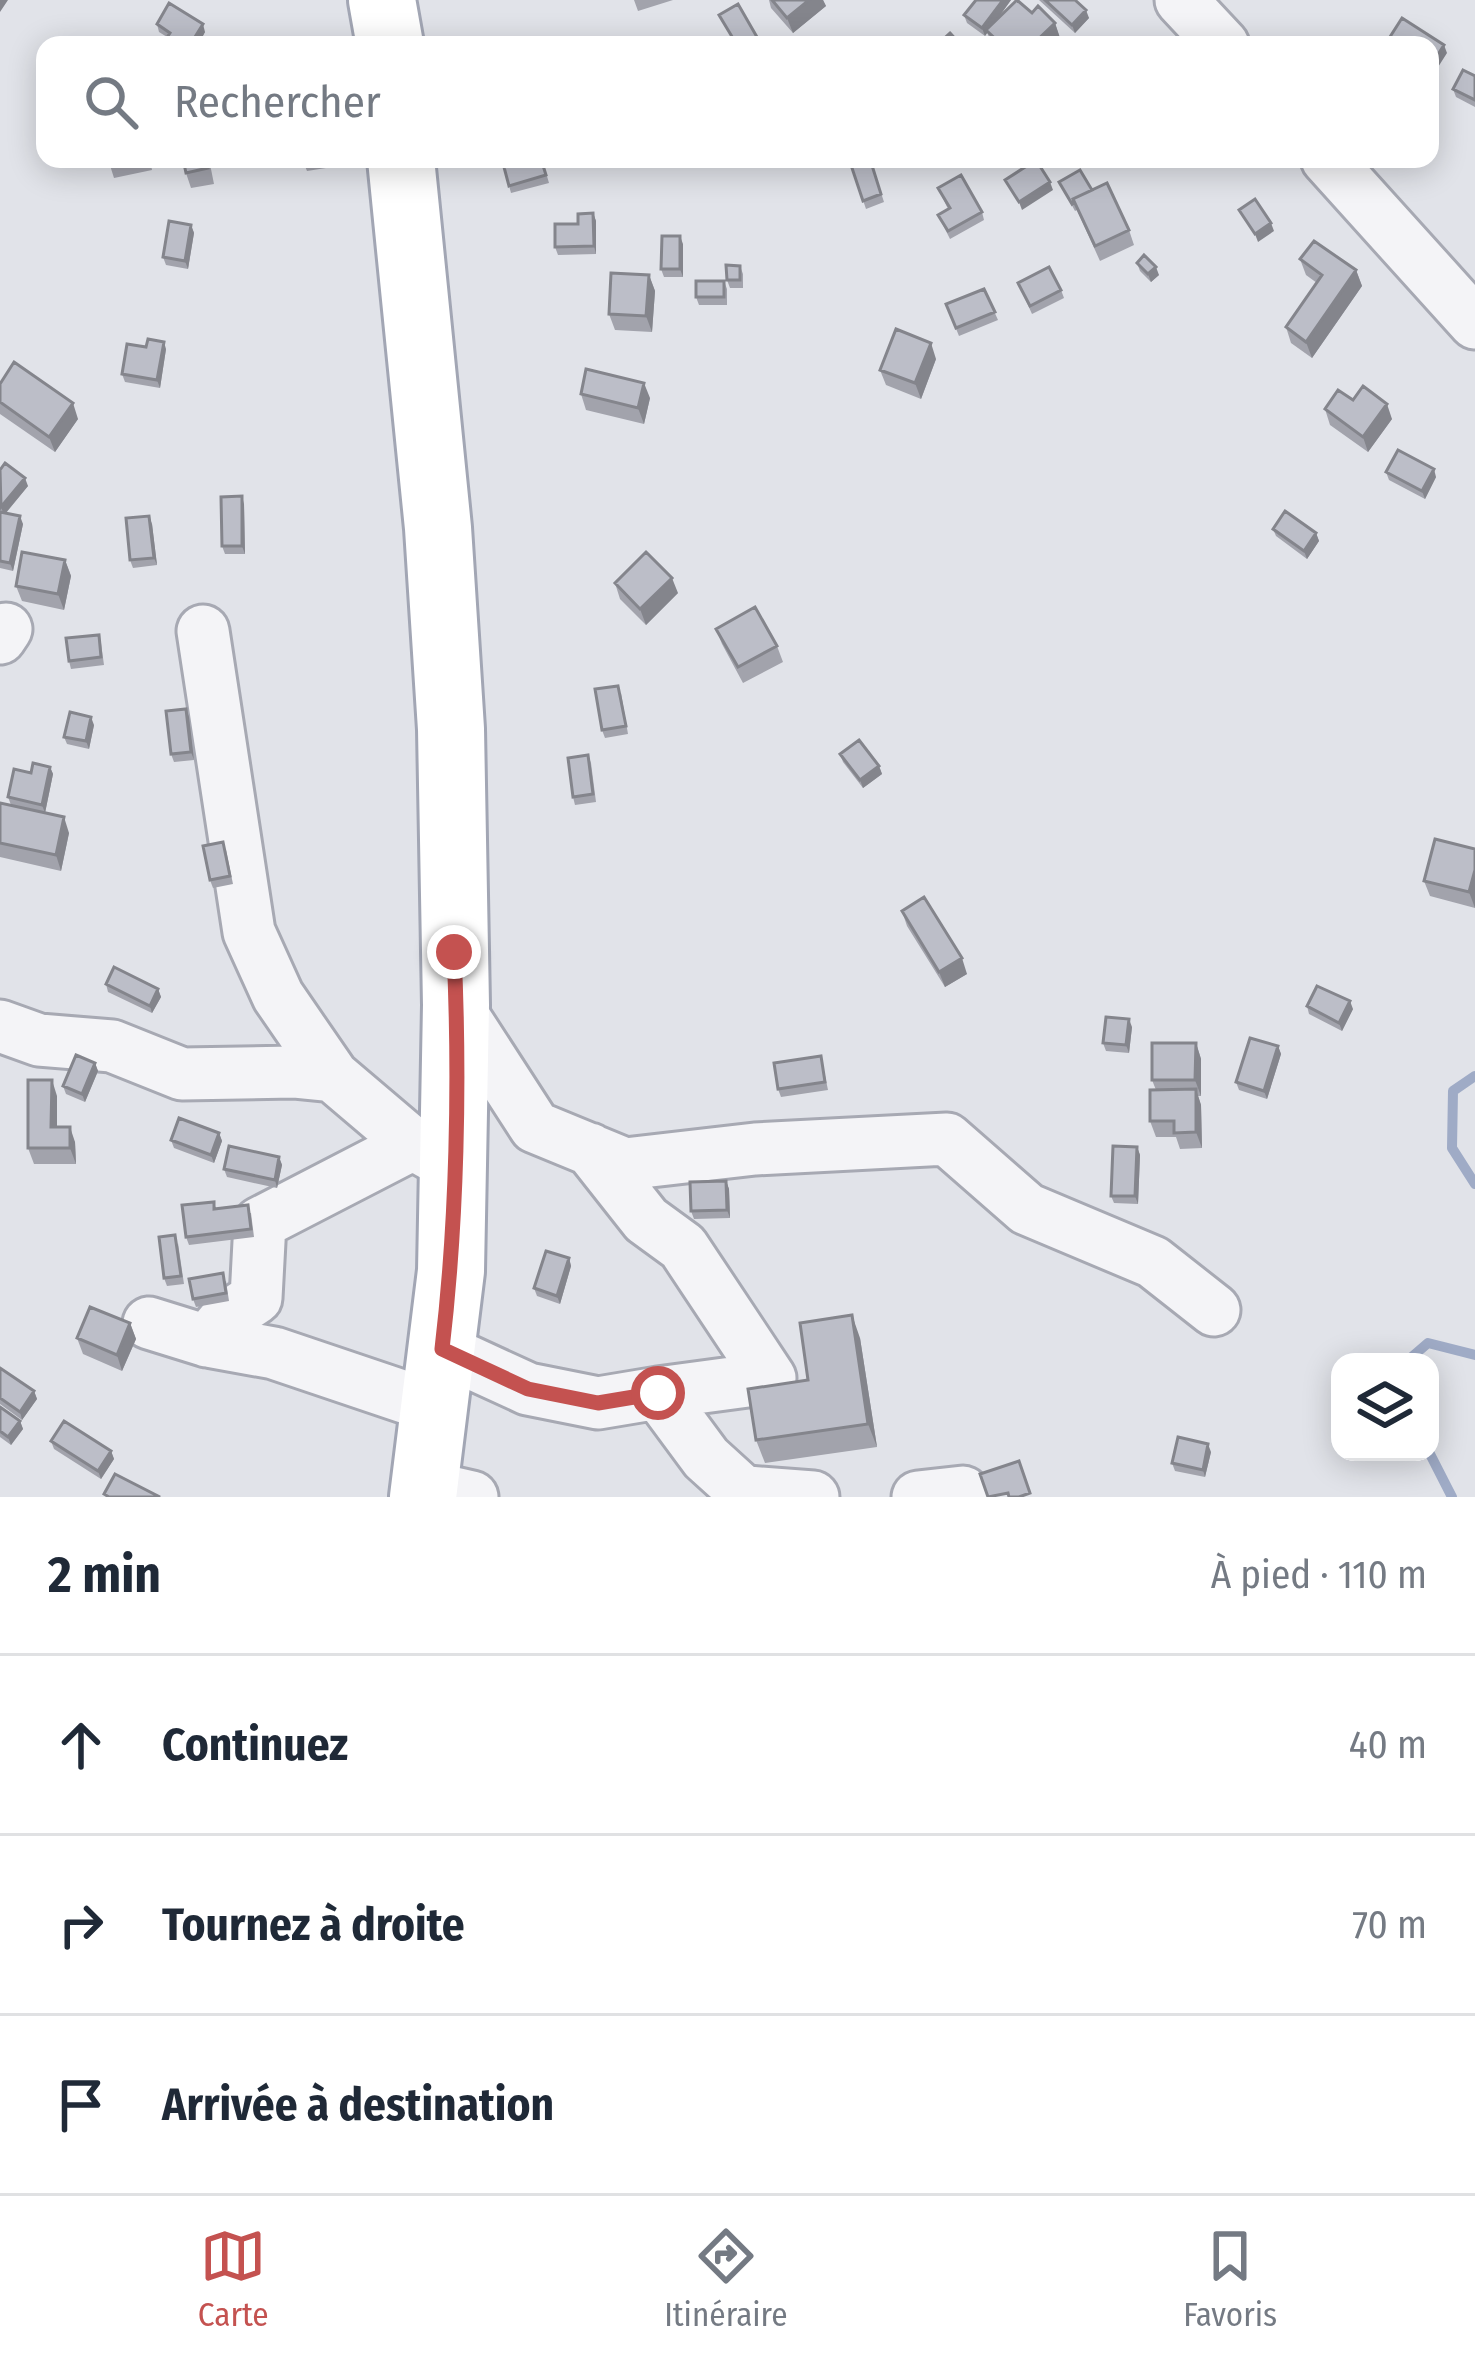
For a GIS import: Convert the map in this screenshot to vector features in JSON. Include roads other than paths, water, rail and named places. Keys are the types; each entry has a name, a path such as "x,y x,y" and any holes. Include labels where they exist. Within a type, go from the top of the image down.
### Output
{"main road":[{"path":"382,0 388,36"},
{"path":"402,168 441,573 451,729 456,1005 433,1155 451,1271 438,1378 440,1493"}],"street":[{"path":"1181,0 1215,36"},
{"path":"1335,168 1475,323"},
{"path":"203,631 249,932 278,996 333,1076 433,1155"},
{"path":"456,1005 535,1127 625,1164 755,1149 947,1139 1028,1209 1153,1262 1214,1310"},
{"path":"0,1025 39,1040 112,1046 182,1074 333,1076"},
{"path":"149,1323 206,1341 598,1403 770,1378 683,1247 646,1220 590,1149"},
{"path":"206,1341 226,1318 256,1298 260,1223 433,1155"},
{"path":"658,1393 706,1458 748,1494 813,1497"},
{"path":"919,1497 963,1492 966,1497"}],"waterway":[{"path":"1475,1076 1453,1091 1452,1148 1475,1184"},
{"path":"1416,1353 1428,1343 1475,1355"},
{"path":"1434,1461 1452,1497"}]}
